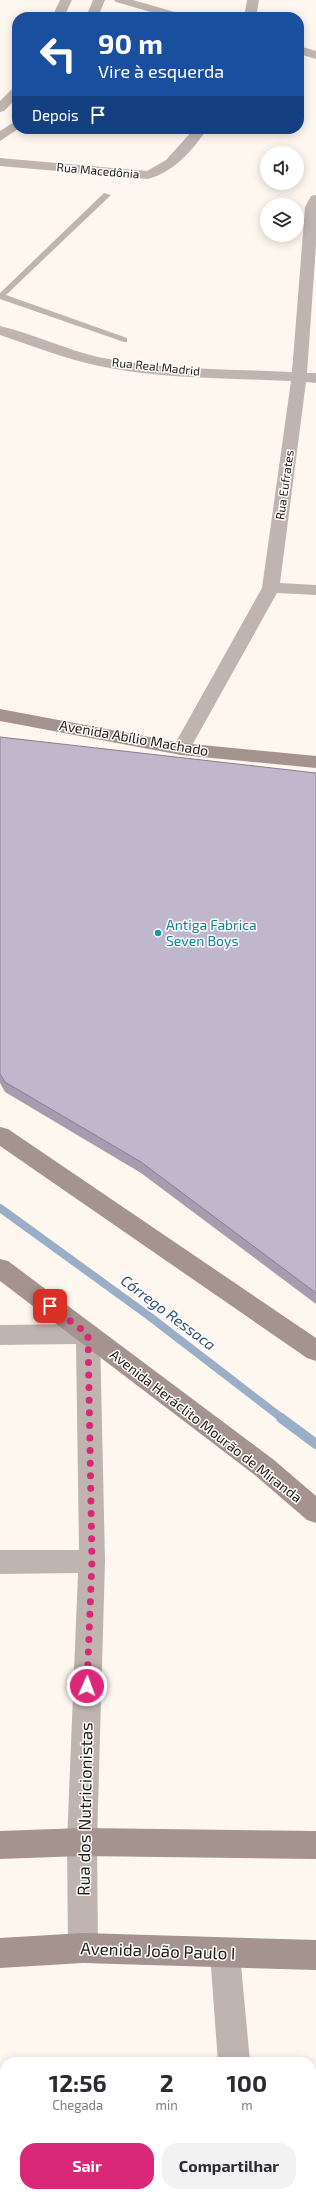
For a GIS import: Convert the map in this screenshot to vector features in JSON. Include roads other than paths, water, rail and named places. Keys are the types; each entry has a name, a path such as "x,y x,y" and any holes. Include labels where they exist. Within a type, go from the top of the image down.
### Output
{"main road":[{"name":"Avenida Abílio Machado","path":"0,710 23,718"},
{"name":"Avenida Abílio Machado","path":"0,715 23,718 181,750 316,762"},
{"path":"0,1135 316,1351"},
{"name":"Avenida Heráclito Mourão de Miranda","path":"0,1268 265,1468 316,1512"},
{"path":"0,1845 82,1842 316,1845"},
{"name":"Avenida João Paulo I","path":"0,1954 83,1948 225,1954 316,1955"}],"street":[{"path":"60,12 66,0"},
{"path":"94,12 99,0"},
{"path":"120,0 163,12"},
{"path":"251,12 253,0"},
{"path":"304,51 316,55"},
{"path":"0,108 12,97"},
{"path":"0,137 12,128"},
{"name":"Rua Macedônia","path":"0,162 148,175 164,169 197,134"},
{"name":"Rua Eufrates","path":"181,750 271,588 299,377 312,207 316,199"},
{"name":"Rua Real Madrid","path":"0,330 112,364 202,373 316,378"},
{"path":"271,588 316,590"},
{"path":"0,1335 88,1334"},
{"name":"Rua dos Nutricionistas","path":"83,1948 82,1842 92,1561 88,1334"},
{"path":"0,1562 92,1561"},
{"path":"225,1954 234,2057"}],"lane":[{"path":"108,195 0,296 124,340"}],"waterway":[{"name":"Córrego Ressaca","path":"0,1208 149,1316 283,1419"},
{"name":"Córrego Ressaca","path":"281,1418 316,1444"}],"place":[{"name":"Antiga Fabrica Seven Boys","path":"158,933"}]}
